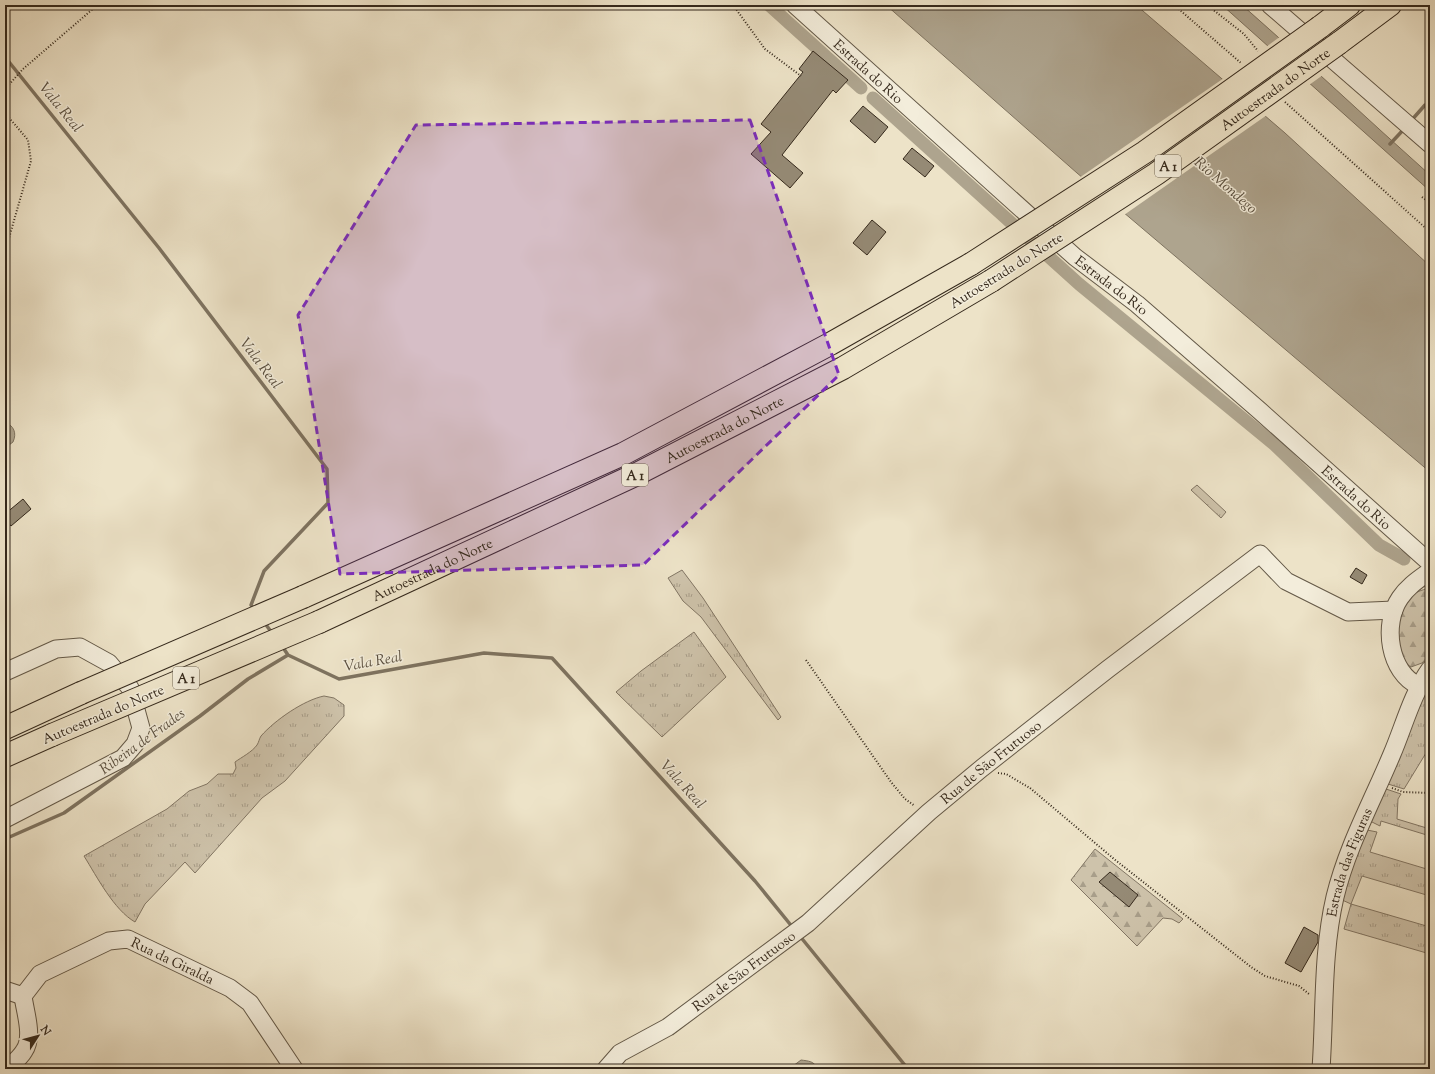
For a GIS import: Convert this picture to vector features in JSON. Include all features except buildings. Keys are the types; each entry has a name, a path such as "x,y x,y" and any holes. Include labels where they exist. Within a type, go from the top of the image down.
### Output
{"highway":[{"name":"Autoestrada do Norte","path":"5,728 623,454 830,344 972,264 1139,156 1349,5"},
{"name":"Autoestrada do Norte","path":"5,756 319,622 635,475 843,368 991,281 1168,166 1339,44 1390,5"}],"street":[{"name":"Estrada do Rio","path":"795,5 1075,257 1160,325 1430,563"},
{"path":"1270,5 1430,144"},
{"name":"Rua de São Frutuoso","path":"606,1069 620,1053 668,1026 808,923 930,812 1108,668 1260,554 1286,582 1348,612 1394,610"},
{"path":"1420,686 1410,682 1401,672 1396,662 1391,635 1394,610 1399,599 1407,589 1430,571"},
{"path":"5,672 56,649 80,648 109,663 130,688 141,728 135,744 123,758 5,819"},
{"name":"Estrada das Figuras","path":"1321,1069 1328,936 1335,897 1350,852 1420,686 1430,669"},
{"name":"Rua da Giralda","path":"22,996 40,974 109,941 128,938 230,988 250,1003 294,1069"},
{"path":"5,990 22,996 28,1032 28,1044 24,1052 6,1069"}],"path":[{"path":"733,5 765,49 800,76"},
{"path":"1174,5 1247,68"},
{"path":"1207,5 1244,34 1259,52"},
{"path":"5,89 23,69 94,8"},
{"path":"1282,100 1430,232"},
{"path":"5,113 28,140 31,161 9,238 5,242"},
{"path":"1422,196 1430,203"},
{"path":"806,660 891,782 905,799 917,808 930,812"},
{"path":"995,773 1006,774 1030,788 1120,864 1251,967 1265,976 1299,986 1310,994 1312,1000"},
{"path":"1379,784 1403,792 1430,793"}],"highlighted area":[{"path":"750,120 839,375 643,565 340,574 298,315 416,125"}],"green space":[{"path":"1197,485 1226,512 1221,518 1191,490"},
{"path":"682,570 703,598 781,717 778,720 701,617 683,601 668,578"},
{"path":"1430,588 1430,654 1422,663 1411,667 1405,662 1399,646 1398,636 1400,616 1408,598 1417,592"},
{"path":"694,632 726,677 662,737 616,692 641,671"},
{"path":"1430,681 1430,754 1426,753 1404,789 1388,784"},
{"path":"324,696 334,698 344,705 344,716 285,781 262,798 195,873 185,862 145,904 135,922 127,917 106,892 84,856 167,809 189,791 207,784 218,774 233,774 236,768 235,762 255,748 261,736 274,724 299,706"},
{"path":"1386,789 1401,794 1398,799 1397,819 1430,829 1430,836 1381,821 1380,826 1370,821"},
{"path":"1367,830 1377,832 1370,852 1430,870 1430,896 1362,876 1351,904 1340,899"},
{"path":"1095,849 1183,919 1179,923 1172,919 1163,918 1137,946 1071,880"},
{"path":"1351,904 1430,927 1430,954 1344,929"}],"water":[{"name":"Rio Mondego","path":"886,5 1136,5 1285,133 1430,266 1430,472 1077,173"},
{"path":"1222,5 1242,5 1266,26 1430,175 1430,191"},
{"path":"5,422 13,428 15,436 13,442 5,448"},
{"path":"801,1060 809,1061 815,1064 817,1069 789,1069"}],"pier":[{"path":"1281,36 1323,75 1309,85 1266,47"},
{"path":"1224,78 1267,115 1124,215 1079,178"}],"waterway":[{"path":"769,5 861,88"},
{"name":"Vala Real","path":"5,57 159,248 327,469 328,503 264,571 251,605 254,609"},
{"path":"873,98 1079,284 1275,445 1379,545 1404,559"},
{"path":"1410,122 1425,105 1430,109"},
{"path":"1390,144 1405,128"},
{"name":"Vala Real","path":"264,622 272,633"},
{"name":"Vala Real","path":"282,646 288,655 339,679 484,653 552,658 755,881 794,929"},
{"name":"Ribeira de Frades","path":"5,839 64,813 200,716 248,679 288,655"},
{"name":"Vala Real","path":"799,935 908,1069"}]}
